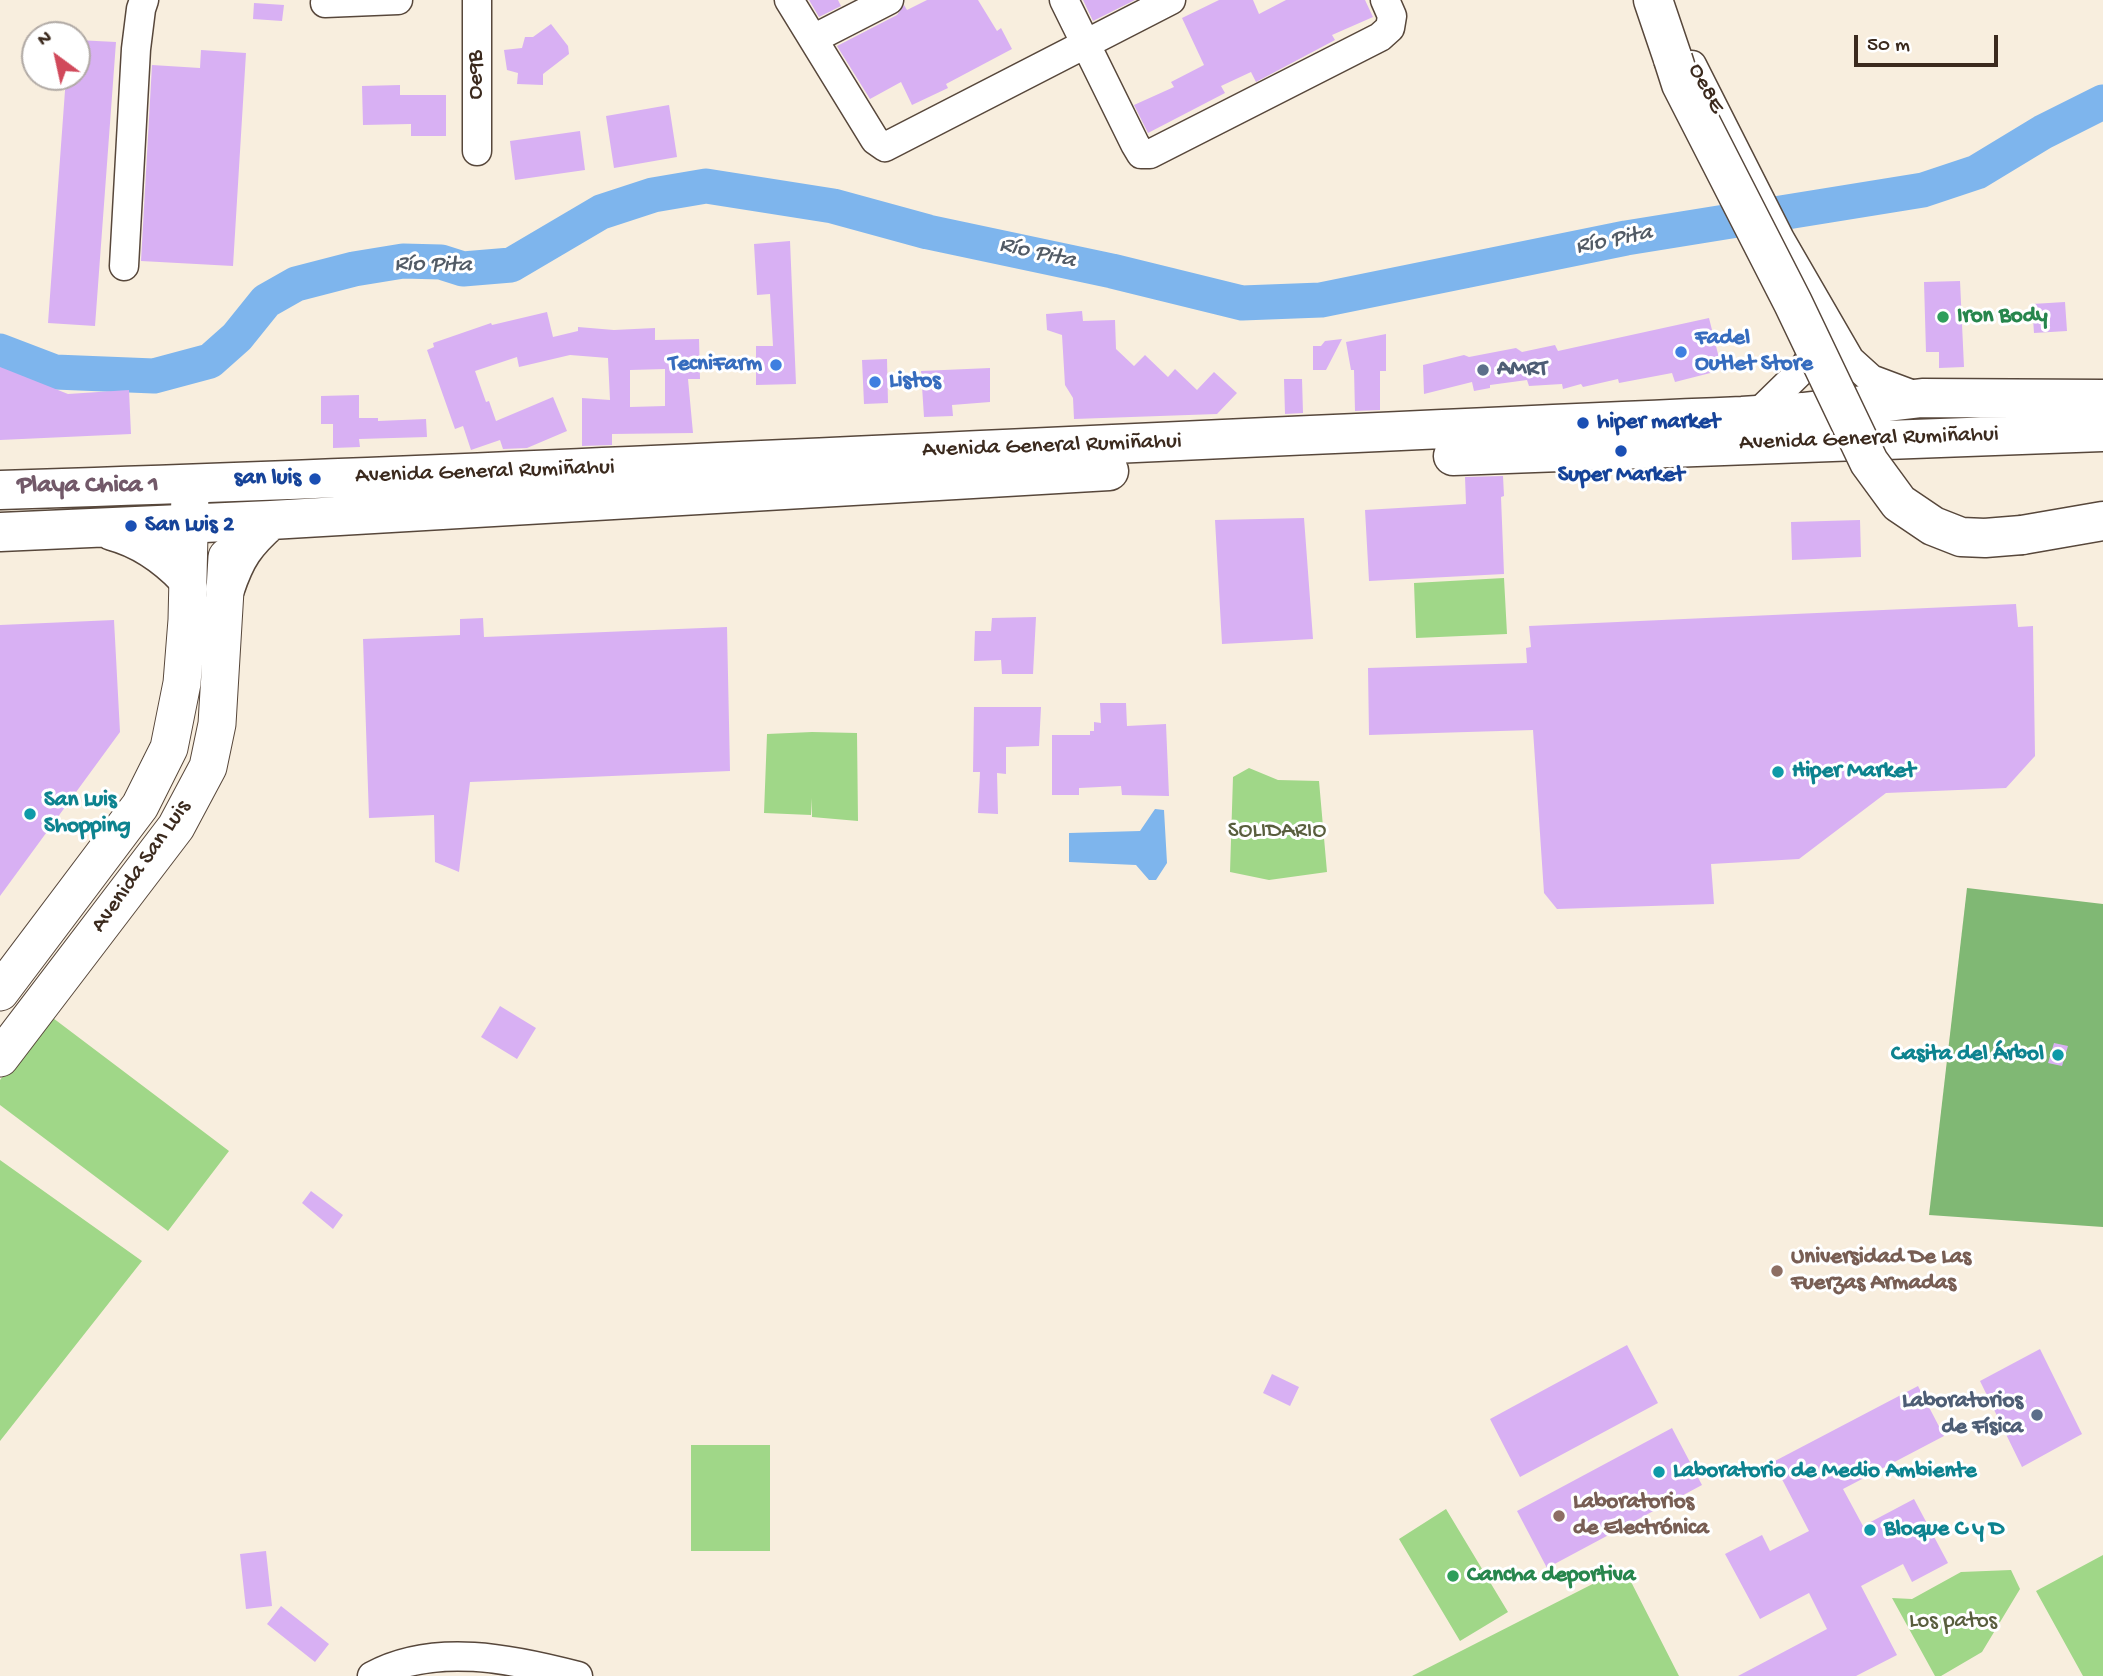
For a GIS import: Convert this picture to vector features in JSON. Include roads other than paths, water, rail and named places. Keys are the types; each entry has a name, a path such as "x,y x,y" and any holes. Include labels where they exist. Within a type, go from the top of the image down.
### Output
{"highway":[{"path":"1653,0 1681,84 1793,303 1869,462 1899,502 1933,526 1961,537 2022,535 2103,521"},
{"name":"Avenida General Rumiñahui","path":"0,490 634,467 1756,415 1923,398 2103,399"},
{"name":"Avenida General Rumiñahui","path":"0,532 271,520 1013,476 1572,451 2103,432"},
{"path":"225,589 234,562 249,539 271,520"},
{"path":"100,528 124,534 148,545 169,559 187,578"}],"main road":[{"name":"Avenida San Luis","path":"0,1058 176,827 208,767 217,724 229,482"},
{"name":"Avenida San Luis","path":"0,992 140,806 169,748 182,682 187,621 190,484"},
{"path":"140,806 176,827"}],"street":[{"path":"124,266 136,49 144,0"},
{"path":"324,3 398,0"},
{"name":"Oe9B","path":"477,0 477,151"},
{"path":"789,0 875,140 885,147 1171,0"},
{"path":"813,39 889,0"},
{"path":"1063,0 1141,154 1150,154 1380,37 1390,28 1392,16 1385,0"},
{"name":"Oe8E","path":"1659,0 1752,178 1780,239 1830,327"},
{"path":"1756,415 1803,369 1830,327 1850,360 1871,379 1923,398"},
{"path":"372,1676 415,1660 453,1655 578,1676"}],"water":[{"path":"1155,809 1164,810 1167,863 1156,880 1149,880 1136,865 1069,862 1069,833 1140,831"}],"waterway":[{"name":"Río Pita","path":"0,351 55,372 154,376 210,361 237,337 266,301 296,284 354,269 403,261 441,262 463,269 511,265 601,212 653,195 706,186 833,206 928,232 1112,271 1242,303 1321,300 1626,238 1923,190 1977,172 2043,132 2103,102"}],"place":[{"name":"Iron Body","path":"1943,317"},
{"name":"Fadel Outlet Store","path":"1681,352"},
{"name":"TecniFarm","path":"776,365"},
{"name":"AMRT","path":"1483,370"},
{"name":"Listos","path":"875,382"},
{"name":"hiper market","path":"1583,423"},
{"name":"Super Market","path":"1621,451"},
{"name":"san luis","path":"315,479"},
{"name":"San Luis 2","path":"131,526"},
{"name":"Hiper Market","path":"1778,772"},
{"name":"San Luis Shopping","path":"30,814"},
{"name":"Casita del Árbol","path":"2058,1055"},
{"name":"Universidad De Las Fuerzas Armadas","path":"1777,1271"},
{"name":"Laboratorios de Física","path":"2037,1415"},
{"name":"Laboratorio de Medio Ambiente","path":"1659,1472"},
{"name":"Laboratorios de Electrónica","path":"1559,1516"},
{"name":"Bloque C y D","path":"1870,1530"},
{"name":"Cancha deportiva","path":"1453,1576"}],"district":[{"name":"Playa Chica 1","path":"88,487"}],"park label":[{"name":"SOLIDARIO","path":"1277,832"},
{"name":"Los patos","path":"1953,1622"}]}
